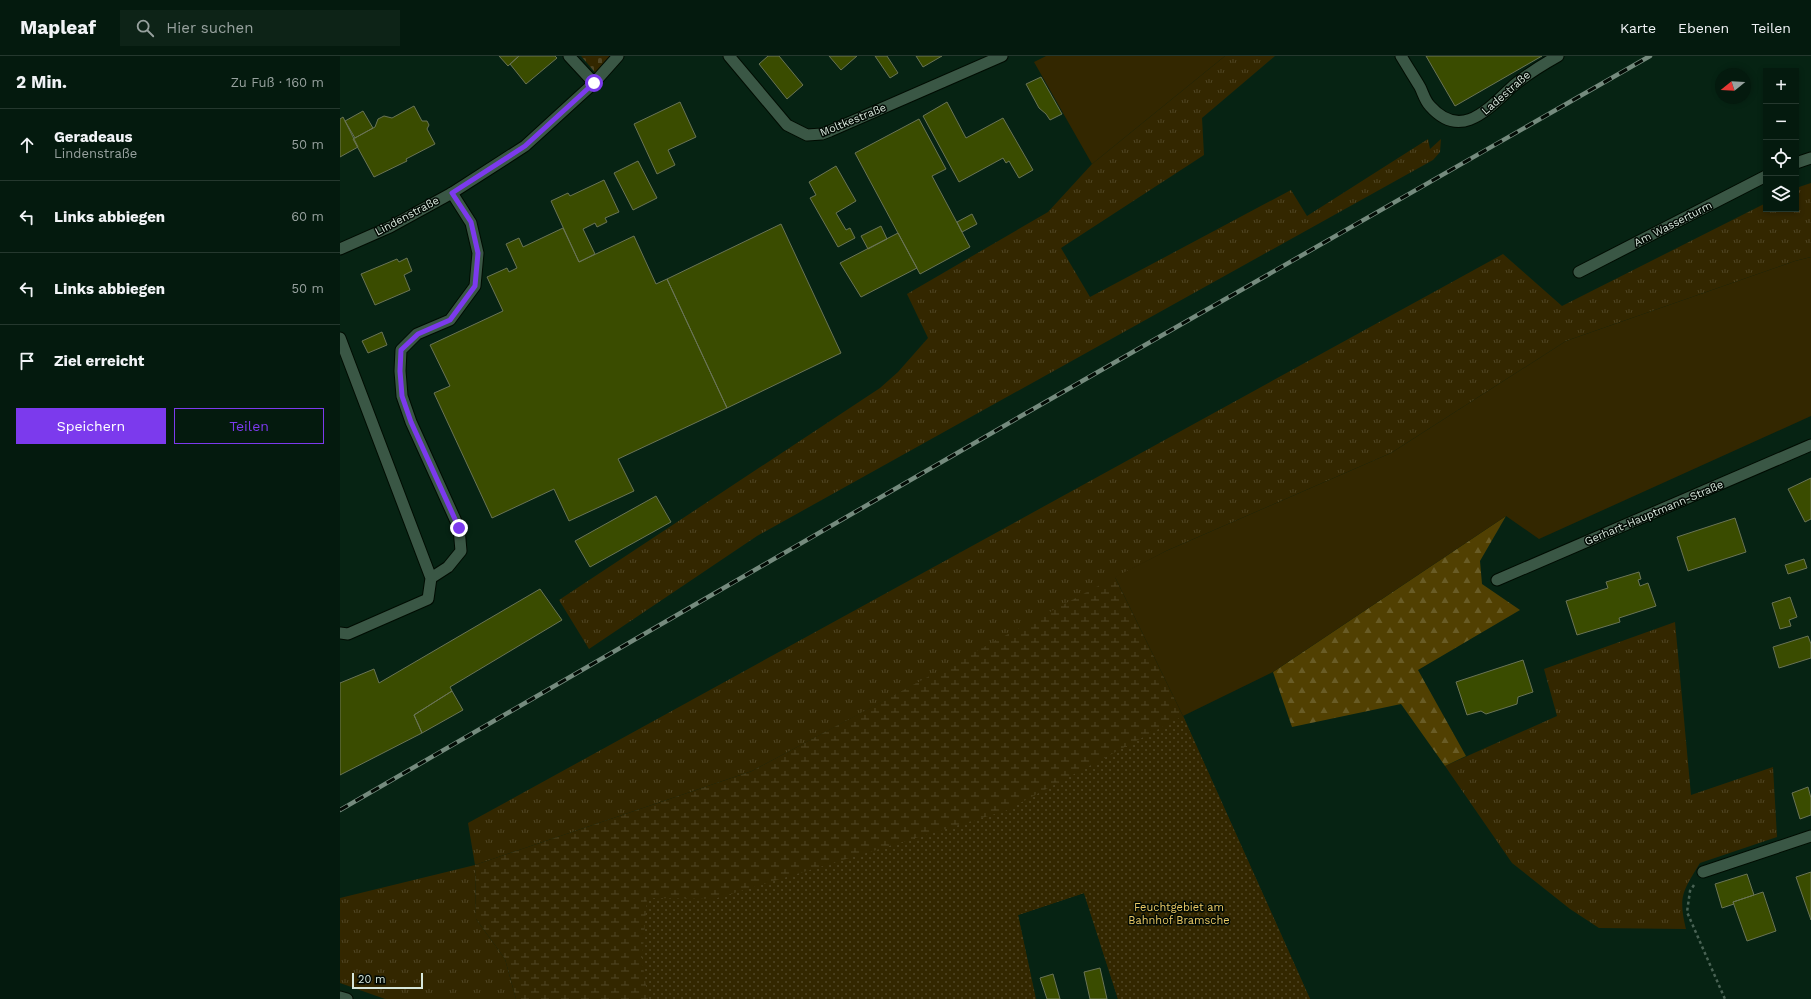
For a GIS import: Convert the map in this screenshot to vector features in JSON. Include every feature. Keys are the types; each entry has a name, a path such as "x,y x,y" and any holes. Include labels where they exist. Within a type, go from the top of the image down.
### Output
{"street":[{"path":"569,56 594,83"},
{"name":"Lindenstraße","path":"340,249 390,227 452,193 525,146 594,83 618,56"},
{"name":"Moltkestraße","path":"729,56 787,124 806,135 815,135 830,131 1002,56"},
{"name":"Ladestraße","path":"1401,56 1429,105 1443,118 1460,122 1479,116 1532,71 1558,56"},
{"path":"1799,163 1811,158"},
{"name":"Am Wasserturm","path":"1579,272 1763,178"},
{"path":"431,578 448,567 461,551 459,528 411,422 402,396 400,371 401,350 418,334 450,320 475,286 478,253 471,222 452,193"},
{"path":"340,338 431,578 428,599 348,634 340,632"},
{"name":"Gerhart-Hauptmann-Straße","path":"1497,580 1811,445"},
{"path":"1703,872 1811,836"},
{"path":"340,997 347,999"}],"path":[{"path":"1703,872 1690,891 1687,912 1725,999"}],"green space":[{"path":"581,56 618,56 599,77"},
{"path":"1046,56 1225,56 1092,164 1034,62"},
{"path":"1225,56 1275,56 1202,118 1204,155 1061,248 1090,297 1291,190 1307,216 1428,139 1430,149 1441,139 1440,152 1433,160 757,536 589,649 559,600 880,388 898,372 928,338 907,294 1048,212 1092,164"},
{"path":"1811,183 1811,257 1795,261 1566,341 1391,453 1166,551 752,771 475,865 468,823 1503,254 1562,306 1763,205 1763,212 1799,212 1799,187"},
{"path":"1811,257 1811,416 1539,539 1506,516 1273,672 1183,716 1115,577 1166,551 1391,453 1566,341 1795,261"},
{"path":"1506,516 1480,561 1482,584 1520,610 1418,670 1466,756 1445,766 1401,704 1292,727 1273,672"},
{"path":"1115,577 1183,716 1310,999 1118,999 1084,893 1018,915 1035,997 1032,999 516,999 505,959 476,919 475,865 752,771"},
{"path":"1675,622 1691,795 1773,767 1777,837 1700,863 1686,887 1682,901 1686,929 1599,928 1570,909 1512,863 1445,766 1557,716 1544,669"},
{"name":"Feuchtgebiet am Bahnhof Bramsche","path":"1183,716 1310,999 1118,999 1084,893 1018,915 1036,999 648,999 642,960 647,898 714,899 1005,811"},
{"path":"475,865 476,919 505,959 516,999 385,999 340,983 340,898"}],"building":[{"path":"499,56 519,56 508,66"},
{"path":"519,56 555,56 557,58 526,84 510,64"},
{"path":"768,56 779,56 803,85 787,99 759,64"},
{"path":"829,56 857,56 841,70"},
{"path":"875,56 887,56 898,73 890,78"},
{"path":"916,56 942,56 923,67"},
{"path":"1426,56 1542,56 1455,106"},
{"path":"1041,77 1062,114 1050,120 1039,108 1026,84"},
{"path":"680,102 696,137 668,150 675,165 657,174 634,124"},
{"path":"947,102 966,138 1003,118 1033,170 1019,178 1009,161 1006,163 1003,158 959,182 923,116"},
{"path":"414,106 422,121 427,121 429,125 427,129 435,144 406,159 407,161 374,177 353,139 375,127 378,119 384,116 392,118"},
{"path":"363,111 373,128 355,138 345,121"},
{"path":"343,117 358,147 340,157 340,119"},
{"path":"919,119 946,169 932,176 970,247 920,274 855,153"},
{"path":"638,161 657,198 633,210 614,173"},
{"path":"836,166 856,201 836,213 846,230 850,228 855,238 838,247 810,198 816,195 809,182"},
{"path":"604,180 619,212 605,218 607,222 597,227 595,223 583,229 595,254 579,262 551,201 568,193 570,196"},
{"path":"972,214 977,224 962,232 957,222"},
{"path":"781,224 841,353 727,408 667,279"},
{"path":"881,226 887,239 868,249 861,236"},
{"path":"563,228 579,262 634,236 656,284 667,279 727,408 618,459 634,491 569,521 554,489 492,518 434,393 450,386 430,345 503,311 487,277 507,268 509,272 517,268 506,244 519,238 523,247"},
{"path":"898,233 917,268 861,297 840,263"},
{"path":"407,258 412,271 404,275 410,290 375,305 361,274 397,259 399,262"},
{"path":"382,332 387,345 368,353 362,341"},
{"path":"1811,478 1811,519 1805,522 1788,489"},
{"path":"656,496 671,522 590,567 575,541"},
{"path":"1735,518 1746,552 1688,571 1677,537"},
{"path":"1804,559 1807,568 1788,574 1785,565"},
{"path":"1639,572 1641,579 1638,580 1640,586 1648,583 1656,606 1619,618 1620,622 1577,635 1566,601 1608,588 1606,582"},
{"path":"540,589 562,620 450,687 452,691 414,715 422,733 340,775 340,683 374,669 379,683"},
{"path":"1790,597 1797,617 1789,620 1791,626 1780,629 1772,603"},
{"path":"1808,636 1811,644 1811,658 1779,668 1773,647"},
{"path":"1523,660 1533,692 1518,697 1517,704 1486,714 1481,711 1467,715 1456,682"},
{"path":"452,691 463,710 422,733 414,715"},
{"path":"1808,787 1811,798 1811,815 1800,819 1792,793"},
{"path":"1811,872 1811,920 1796,877"},
{"path":"1747,874 1754,895 1733,902 1734,904 1722,908 1715,884"},
{"path":"1763,892 1776,931 1747,941 1733,902"},
{"path":"1100,968 1107,999 1090,999 1084,972"},
{"path":"1053,974 1060,999 1047,999 1040,978"}],"railway":[{"path":"340,810 1028,412 1650,56"}],"route":[{"path":"459,528 411,422 402,396 400,371 401,350 418,334 450,320 475,286 478,253 471,222 452,193 525,146 594,83"}]}
